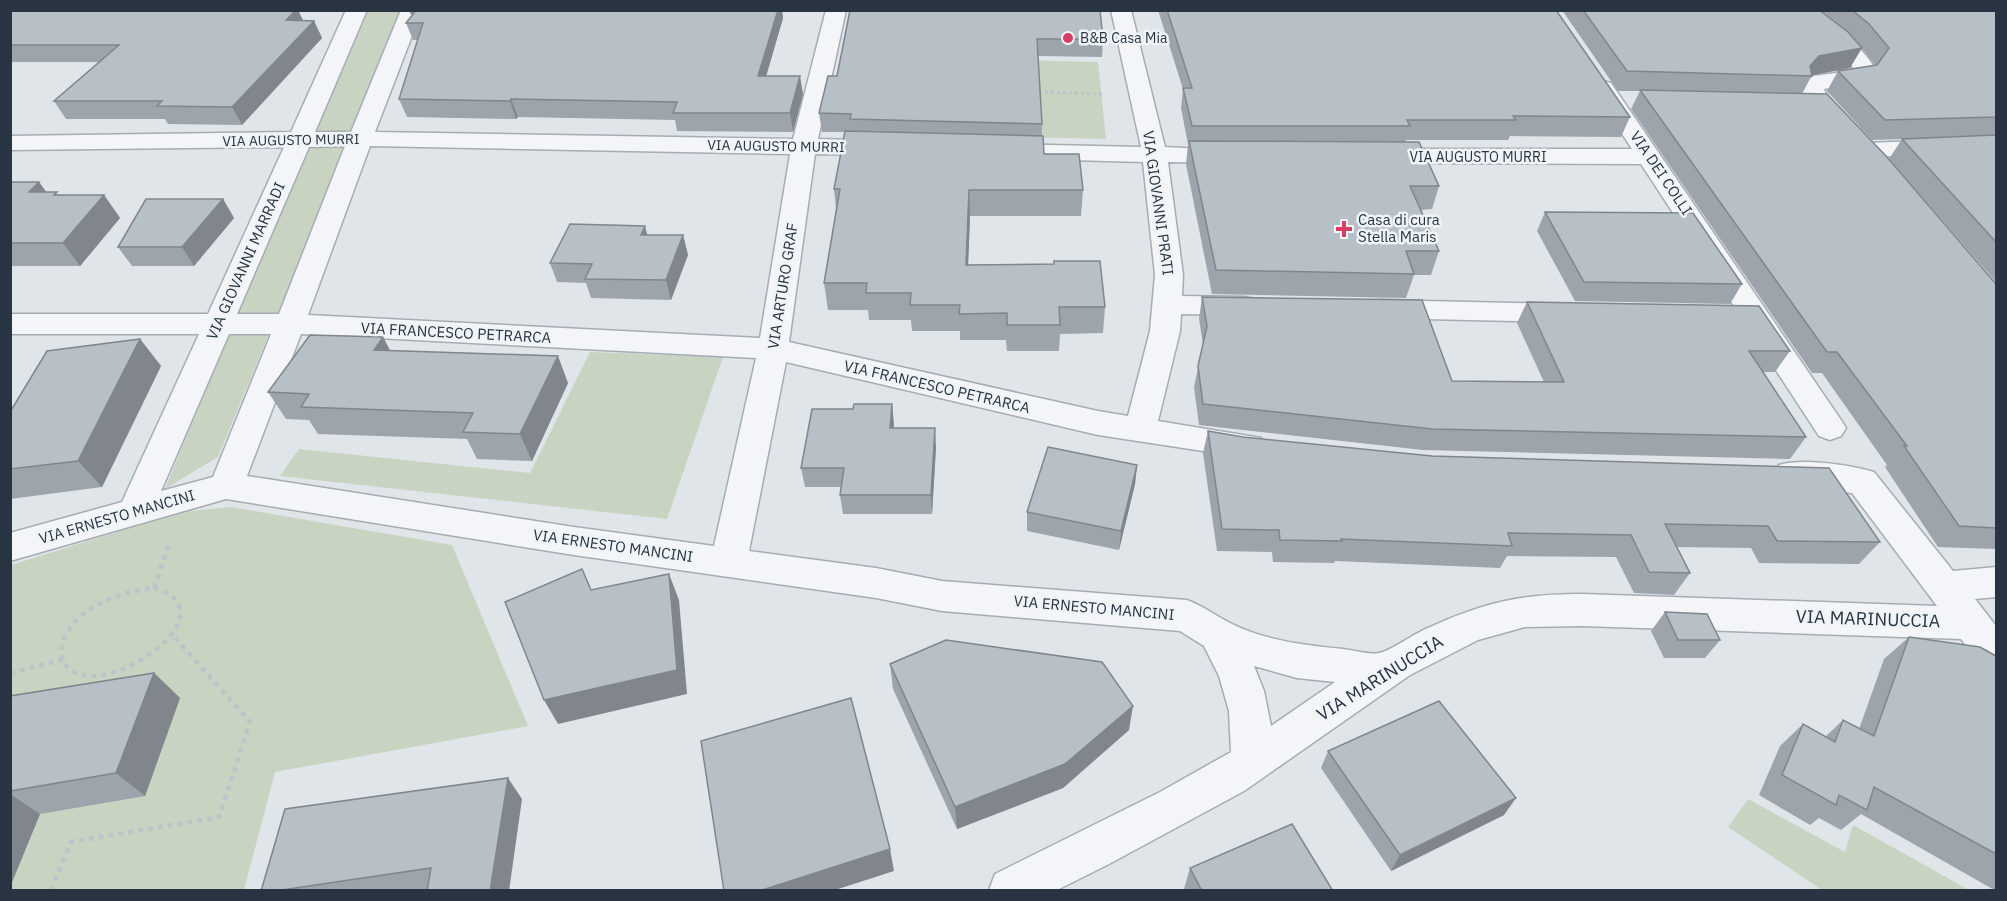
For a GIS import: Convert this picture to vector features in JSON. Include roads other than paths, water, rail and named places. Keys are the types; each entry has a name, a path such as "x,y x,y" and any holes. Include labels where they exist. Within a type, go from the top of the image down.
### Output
{"street":[{"name":"VIA GIOVANNI MARRADI","path":"135,512 357,10"},
{"path":"226,486 412,10"},
{"name":"VIA ARTURO GRAF","path":"729,562 773,349 804,146 836,10"},
{"path":"1100,10 1138,11"},
{"path":"1797,10 1854,53 1863,64 1864,69 1857,77 1816,83 1812,87 1809,104 1866,150 1890,177"},
{"name":"VIA GIOVANNI PRATI","path":"1121,11 1155,155 1167,244 1168,305 1165,331 1140,430"},
{"name":"VIA DEI COLLI","path":"1587,65 1623,101 1650,157 1830,428"},
{"name":"VIA AUGUSTO MURRI","path":"10,143 360,139 909,148"},
{"path":"1866,150 1996,145"},
{"path":"979,150 1255,156"},
{"name":"VIA AUGUSTO MURRI","path":"1351,156 1650,157"},
{"path":"1168,305 1274,307"},
{"path":"1357,309 1592,313"},
{"path":"1721,316 1756,316"},
{"name":"VIA FRANCESCO PETRARCA","path":"10,324 291,324 773,349 1057,414 1140,430 1272,449"},
{"path":"1762,473 1812,475 1862,481 1984,637"},
{"name":"VIA ERNESTO MANCINI","path":"10,547 226,486 574,541 876,583 942,596 1187,616 1218,635 1260,652 1297,661 1386,671"},
{"path":"1943,587 1996,582"},
{"name":"VIA MARINUCCIA","path":"1011,891 1179,805 1252,762 1411,654 1466,627 1509,615 1556,610 1984,637"},
{"path":"1218,635 1241,681 1247,700 1252,762"}],"place":[{"name":"B&B Casa Mia","path":"1068,38"},
{"name":"Casa di cura Stella Maris","path":"1344,229"}]}
